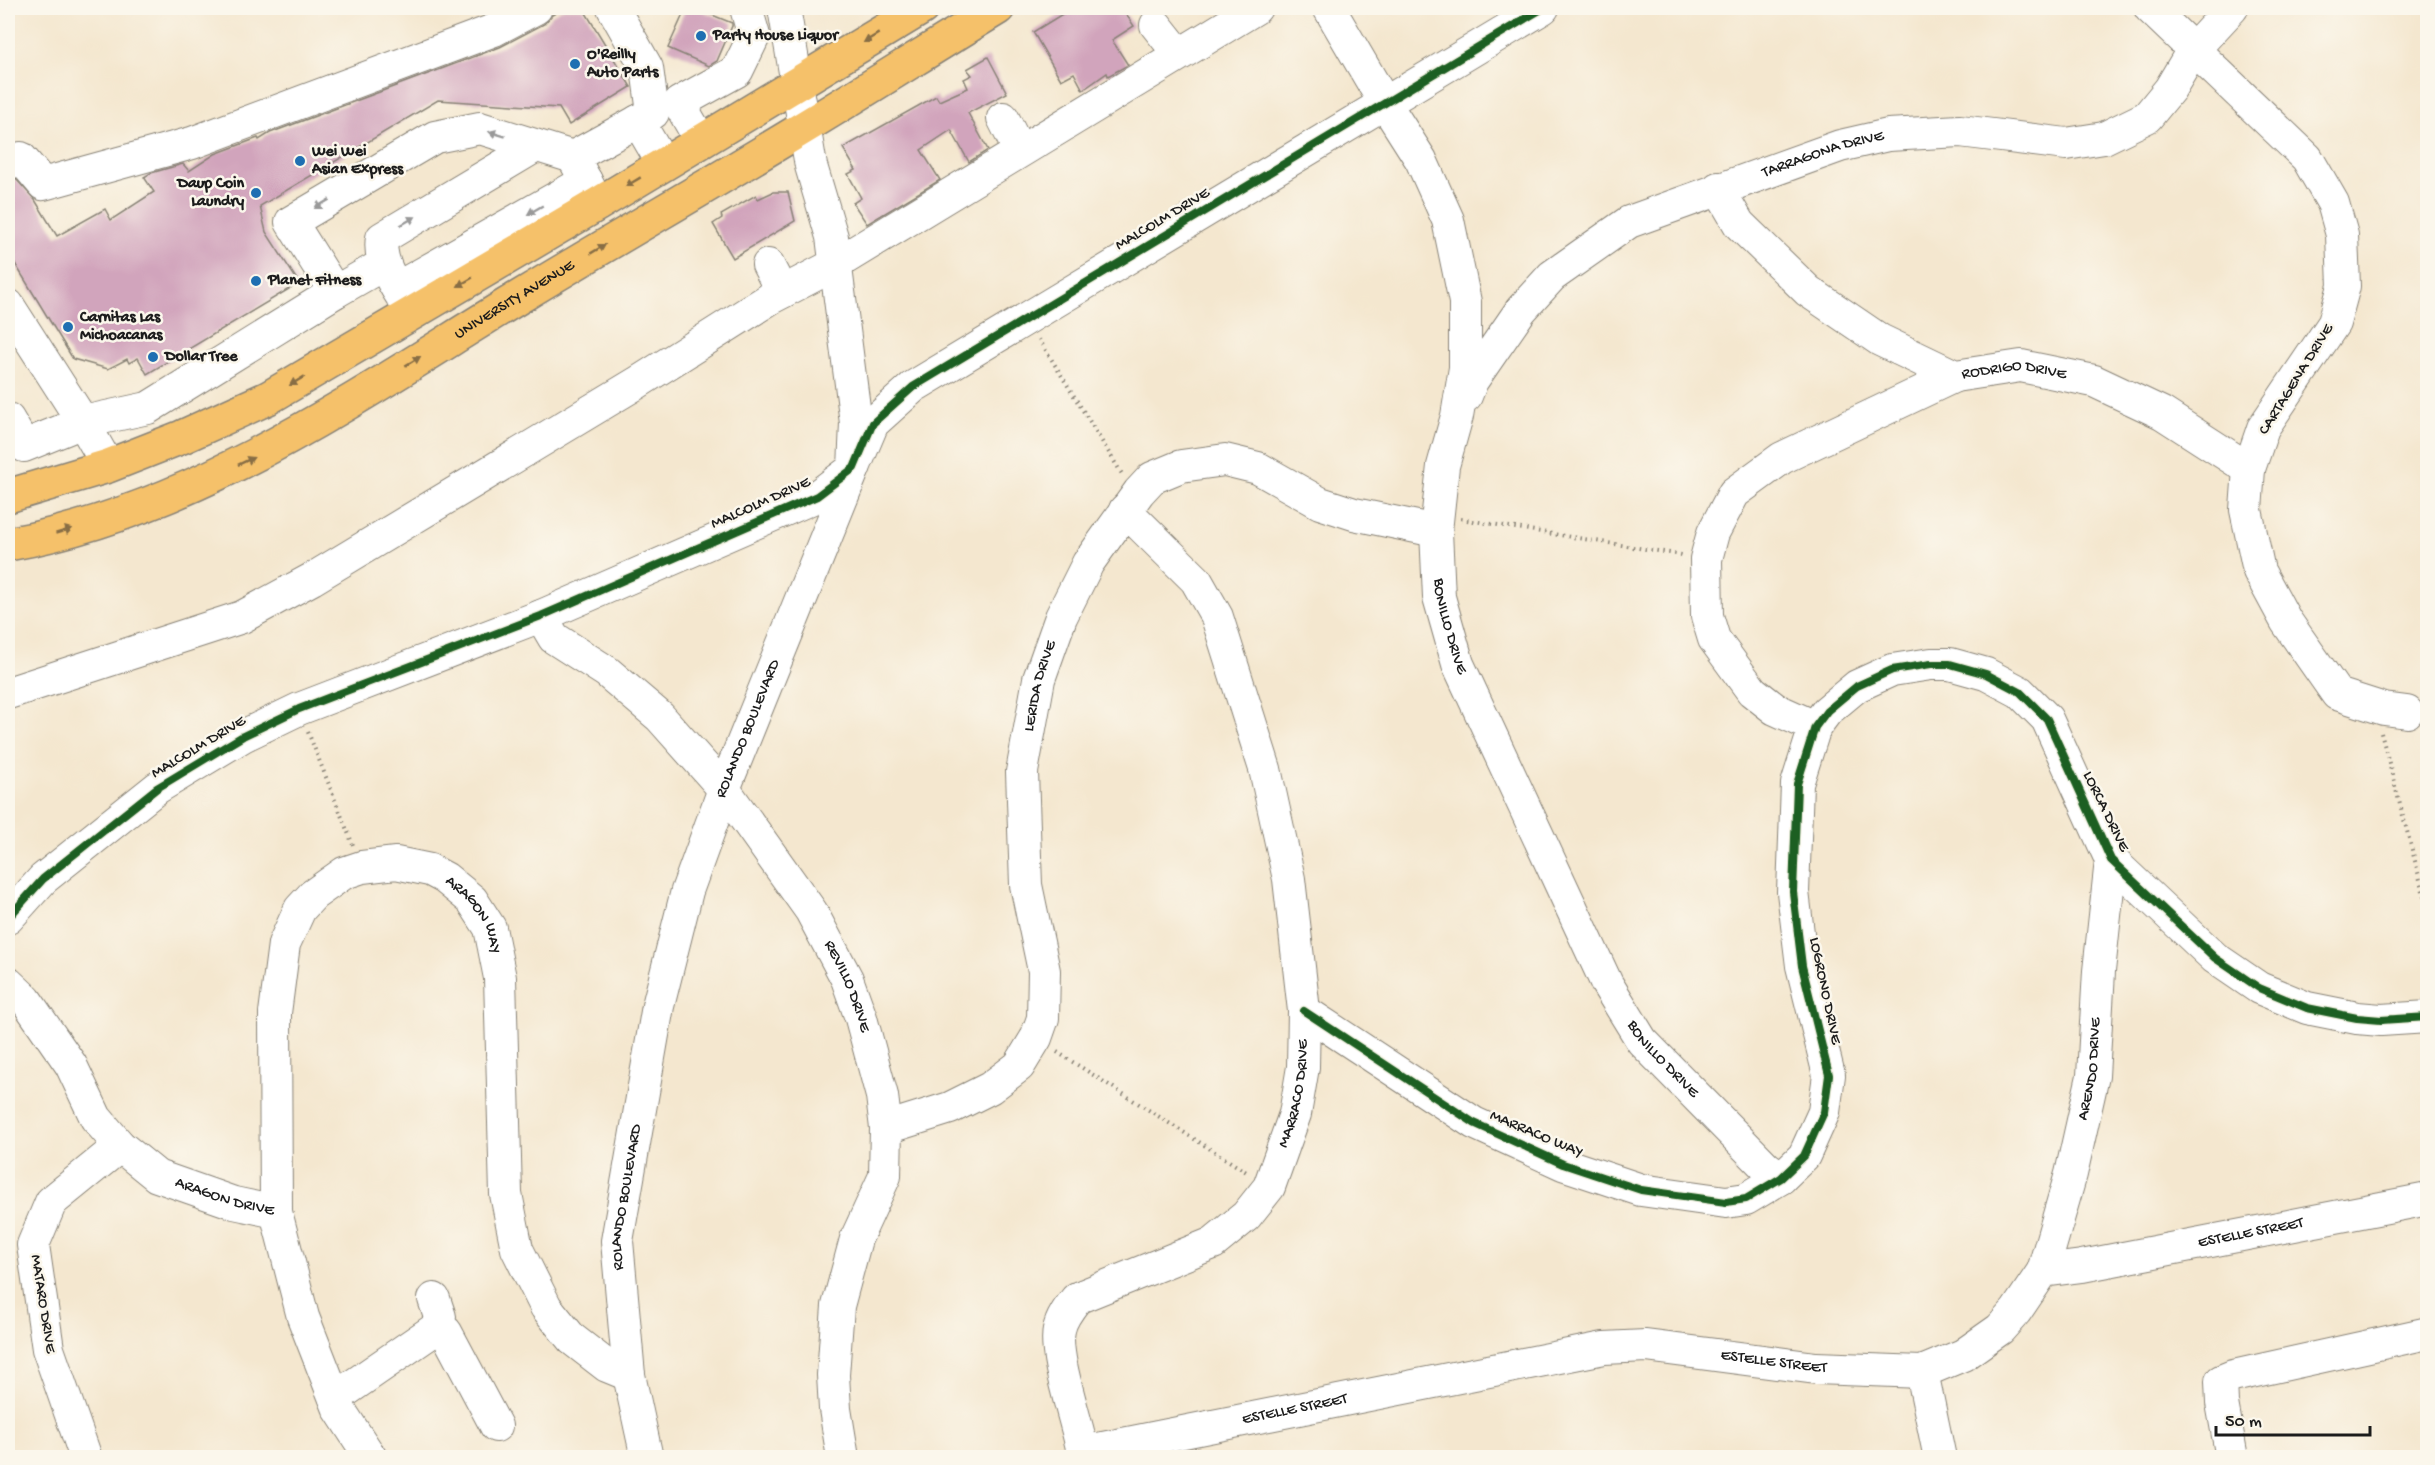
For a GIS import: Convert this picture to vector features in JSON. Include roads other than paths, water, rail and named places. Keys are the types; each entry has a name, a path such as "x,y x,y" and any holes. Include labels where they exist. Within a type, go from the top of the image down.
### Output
{"main road":[{"name":"UNIVERSITY AVENUE","path":"8,544 39,539 137,509 263,452 805,127 998,8"},
{"path":"8,496 108,466 182,437 268,398 398,288 586,180 663,164 911,10"}],"street":[{"path":"8,163 21,158 43,184 192,143 495,30 536,8"},
{"path":"335,291 291,222 435,137 480,128 536,146 586,180 638,121 653,113 646,68 613,8"},
{"path":"701,141 679,103 737,71 754,36 746,8"},
{"name":"ROLANDO BOULEVARD","path":"647,1458 629,1375 617,1241 658,1006 687,891 724,789 854,468 856,423 832,237 811,166 784,8"},
{"path":"8,693 242,617 312,579 637,383 782,292 834,265 1019,150 1256,8"},
{"name":"BONILLO DRIVE","path":"1329,8 1421,160 1448,220 1465,302 1465,368 1458,416 1443,466 1437,523 1439,597 1458,664 1607,984 1642,1041 1766,1167 1781,1178"},
{"name":"MALCOLM DRIVE","path":"8,918 43,879 157,788 243,736 299,709 541,616 817,496 854,468 873,423 913,387 1543,8"},
{"name":"CARTAGENA DRIVE","path":"2150,8 2307,158 2333,203 2342,235 2344,286 2334,323 2263,428 2248,469 2246,510 2259,571 2286,621 2337,694 2373,706 2407,712"},
{"name":"TARRAGONA DRIVE","path":"1458,416 1472,381 1521,310 1552,276 1629,222 1839,146 1888,135 1960,131 2066,144 2104,138 2147,117 2170,89 2193,50 2232,8"},
{"path":"1156,25 1179,54"},
{"path":"729,75 749,111"},
{"path":"1003,117 1019,150"},
{"path":"638,121 663,164"},
{"path":"8,419 16,450 83,422 148,408 335,291 398,288 381,243 384,235 536,146"},
{"name":"RODRIGO DRIVE","path":"1718,188 1739,224 1808,291 1880,340 1954,376 2021,366 2094,381 2162,413 2248,469"},
{"path":"768,265 782,292"},
{"path":"8,305 83,422 108,466"},
{"path":"1815,727 1774,709 1752,691 1714,639 1707,616 1706,559 1713,533 1734,493 1782,458 1954,376"},
{"name":"LERIDA DRIVE","path":"886,1128 950,1108 990,1088 1019,1066 1036,1038 1043,1018 1044,971 1026,885 1022,772 1039,679 1061,617 1088,563 1130,503 1152,478 1181,466 1225,460 1258,468 1320,503 1354,514 1437,523"},
{"name":"MARRACO DRIVE","path":"1084,1455 1058,1349 1059,1330 1065,1315 1077,1298 1213,1243 1246,1216 1269,1187 1295,1114 1303,1067 1304,1011 1289,879 1265,769 1217,617 1196,580 1130,503"},
{"name":"REVILLO DRIVE","path":"541,616 554,638 607,672 660,717 724,789 811,911 847,979 873,1057 886,1128 885,1176 856,1239 838,1306 833,1375 835,1409 843,1458"},
{"name":"LORCA DRIVE","path":"1815,727 1827,711 1857,686 1892,670 1931,664 1959,666 1986,674 2020,692 2046,719 2111,860 2215,958 2259,988 2282,999 2332,1015 2381,1020 2427,1017"},
{"name":"LOGRONO DRIVE","path":"1781,1178 1804,1156 1824,1112 1829,1075 1802,966 1793,892 1797,784 1815,727"},
{"name":"ARENDO DRIVE","path":"2043,1271 2071,1174 2093,1076 2099,971 2111,860"},
{"name":"ARAGON WAY","path":"276,1212 275,1013 284,944 300,909 327,883 362,867 396,864 430,870 445,878 472,900 490,928 500,978 506,1194 517,1249 546,1307 572,1339 607,1366 629,1375"},
{"name":"ARAGON DRIVE","path":"8,983 26,1000 71,1065 96,1118 120,1146 157,1176 234,1203 276,1212 303,1317 339,1408 371,1458"},
{"name":"MARRACO WAY","path":"1304,1011 1474,1123 1563,1164 1641,1190 1726,1202 1746,1198 1781,1178"},
{"name":"MATARO DRIVE","path":"86,1458 48,1349 33,1245 51,1202 120,1146"},
{"name":"ESTELLE STREET","path":"1084,1455 1604,1347 1646,1346 1816,1368 1922,1372 1944,1365 1983,1343 2016,1311 2043,1271 2082,1266 2427,1198"},
{"path":"335,1398 436,1313 496,1426"},
{"path":"2232,1458 2222,1403 2221,1381 2233,1376 2427,1333"},
{"path":"1922,1372 1940,1458"}],"place":[{"name":"Party House Liquor","path":"701,36"},
{"name":"O'Reilly Auto Parts","path":"575,64"},
{"name":"Wei Wei Asian Express","path":"300,161"},
{"name":"Daup Coin Laundry","path":"256,193"},
{"name":"Planet Fitness","path":"256,281"},
{"name":"Carnitas Las Michoacanas","path":"68,327"},
{"name":"Dollar Tree","path":"153,357"}]}
